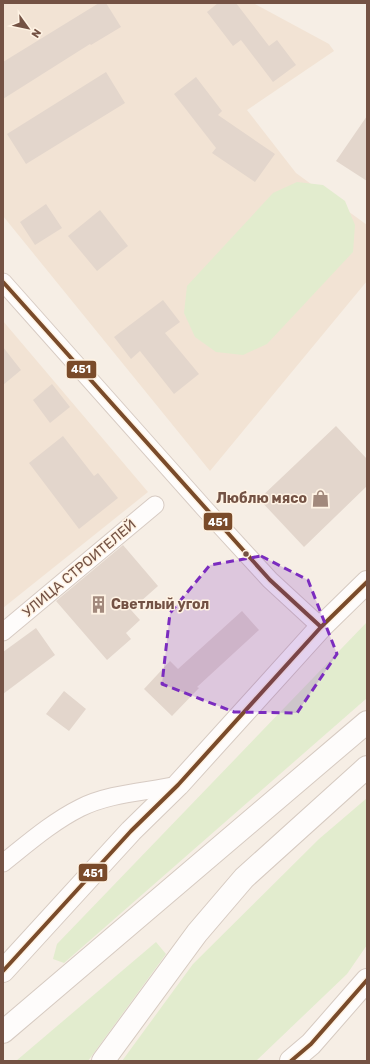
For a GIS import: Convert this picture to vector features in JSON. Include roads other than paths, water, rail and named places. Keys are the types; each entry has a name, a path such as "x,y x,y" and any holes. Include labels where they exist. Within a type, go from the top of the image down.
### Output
{"main road":[{"path":"3,971 131,831 178,785 321,627 367,582"},
{"path":"3,1032 367,722"},
{"path":"103,1061 197,933 244,878 367,767"},
{"path":"291,1061 311,1044 367,980"}],"street":[{"path":"4,283 260,569 321,627"},
{"name":"УЛИЦА СТРОИТЕЛЕЙ","path":"3,632 155,505"},
{"path":"3,863 39,835 80,808 114,797 178,785"}],"place":[{"name":"Люблю мясо","path":"320,498"},
{"name":"Светлый угол","path":"98,604"}]}
